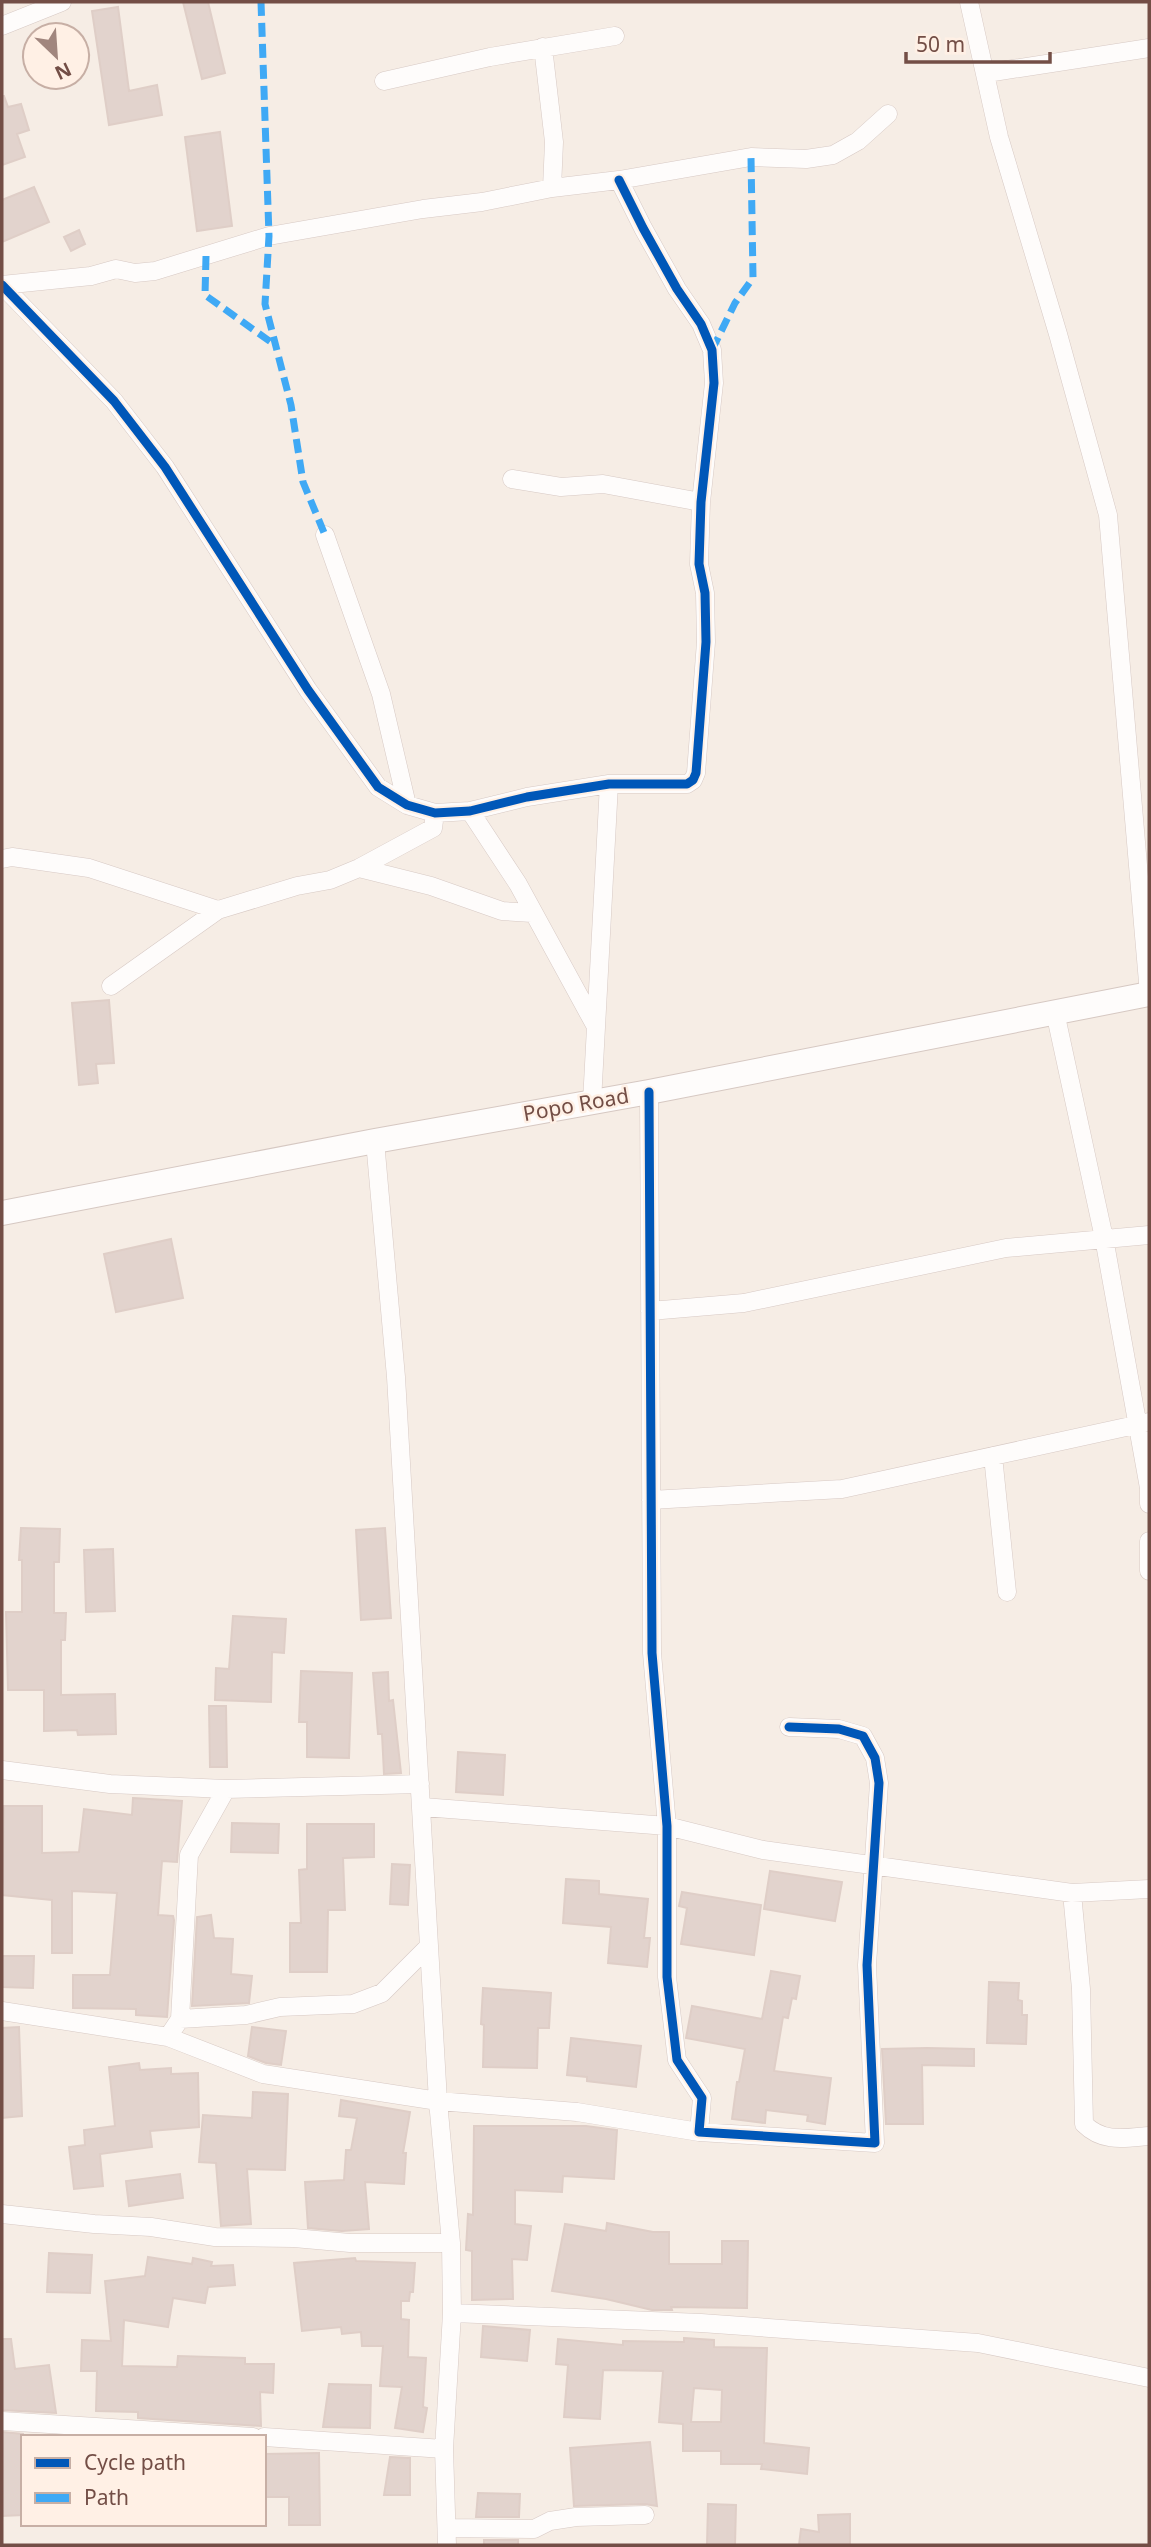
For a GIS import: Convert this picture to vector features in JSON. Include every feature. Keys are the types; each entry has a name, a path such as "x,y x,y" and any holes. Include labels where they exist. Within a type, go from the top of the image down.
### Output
{"main road":[{"name":"Popo Road","path":"2,1213 1149,994"}],"street":[{"path":"2,26 62,2"},
{"path":"969,2 999,137 1058,334 1108,515 1149,994"},
{"path":"384,81 490,57 615,36"},
{"path":"543,47 554,142 552,188"},
{"path":"986,73 1149,48"},
{"path":"2,285 91,276 116,269 135,273 155,271 269,236 552,188 619,180 751,157 806,159 833,155 858,141 888,114"},
{"path":"2,285 114,401 165,467 308,690 378,787 407,805 435,813 470,811 527,797 608,785 687,784 693,780 696,773 706,642 705,593 699,564 701,502 714,383 712,349 701,324 677,289 619,180"},
{"path":"512,479 561,487 603,484 701,502"},
{"path":"325,535 381,694 407,805"},
{"path":"592,1102 608,785"},
{"path":"470,811 518,884 596,1025"},
{"path":"111,986 218,910 297,886 330,880 359,868 433,828 435,813"},
{"path":"2,859 12,857 89,869 218,910"},
{"path":"359,868 431,887 502,911 533,913"},
{"path":"1055,1012 1143,1423 1149,1504"},
{"path":"649,1091 652,1653 667,1826 667,1978 677,2060 702,2098 699,2132"},
{"path":"375,1141 396,1377 438,2101 451,2243 452,2313 444,2449 447,2536 534,2529 550,2521 576,2516 645,2515"},
{"path":"650,1311 744,1303 1006,1248 1149,1235"},
{"path":"651,1500 842,1489 1143,1423"},
{"path":"993,1456 1007,1592"},
{"path":"1149,1541 1149,1571"},
{"path":"2,2011 168,2038 263,2074 438,2101 577,2112 699,2132 875,2143 867,1965 879,1783 876,1758 863,1737 839,1729 789,1727"},
{"path":"2,1770 110,1784 226,1789 420,1784"},
{"path":"168,2038 180,2019 189,1854 226,1789"},
{"path":"423,1807 667,1826 763,1850 1072,1893 1149,1889"},
{"path":"1072,1893 1081,1989 1084,2124 1094,2134 1111,2139 1149,2136"},
{"path":"180,2019 246,2015 280,2007 353,2004 382,1993 429,1945"},
{"path":"2,2214 151,2227 215,2238 294,2238 350,2243 451,2243"},
{"path":"452,2313 701,2323 978,2343 1149,2378"},
{"path":"2,2421 222,2435"},
{"path":"266,2437 444,2449"}],"building":[{"path":"183,2 208,2 225,73 202,79"},
{"path":"118,7 129,91 157,85 162,115 109,125 92,11"},
{"path":"2,96 8,107 21,104 29,130 17,134 25,157 2,165"},
{"path":"220,132 232,226 197,231 185,137"},
{"path":"34,187 49,222 2,242 2,200"},
{"path":"79,230 85,244 71,251 64,237"},
{"path":"109,1000 114,1063 96,1064 98,1083 79,1085 72,1003"},
{"path":"171,1239 183,1298 116,1312 104,1254"},
{"path":"21,1528 60,1529 59,1562 54,1562 54,1613 66,1613 65,1640 61,1640 61,1695 115,1694 116,1734 78,1735 77,1730 44,1731 44,1690 8,1690 6,1612 22,1612 22,1560 19,1560"},
{"path":"385,1528 391,1618 361,1620 356,1530"},
{"path":"113,1549 115,1611 86,1612 84,1550"},
{"path":"233,1616 286,1619 284,1653 272,1652 271,1702 215,1700 216,1668 229,1669"},
{"path":"301,1671 352,1673 349,1758 307,1757 307,1722 299,1722"},
{"path":"388,1672 389,1701 393,1700 401,1773 384,1774 382,1734 378,1734 373,1673"},
{"path":"209,1706 226,1706 227,1767 210,1767"},
{"path":"458,1752 505,1755 503,1795 456,1792"},
{"path":"133,1798 182,1801 177,1862 162,1861 158,1915 173,1916 174,1920 167,2017 136,2015 136,2009 73,2008 73,1975 110,1975 117,1893 72,1891 72,1953 52,1953 52,1900 2,1895 4,1806 42,1806 42,1853 79,1852 84,1809 132,1815"},
{"path":"232,1823 279,1824 278,1853 231,1852"},
{"path":"307,1824 374,1824 374,1857 343,1858 345,1910 328,1910 327,1972 290,1972 290,1923 301,1923 299,1870 307,1869"},
{"path":"392,1864 410,1865 408,1905 390,1904"},
{"path":"770,1871 842,1882 835,1921 764,1909"},
{"path":"566,1879 599,1881 599,1894 648,1899 644,1938 650,1938 647,1967 608,1963 611,1927 563,1923"},
{"path":"682,1892 761,1905 754,1955 681,1944 687,1908 679,1906"},
{"path":"211,1915 214,1938 233,1939 231,1974 252,1976 249,2003 192,2006 197,1917"},
{"path":"2,1956 34,1956 33,1988 2,1987"},
{"path":"771,1971 800,1976 796,1999 792,1998 788,2018 783,2017 774,2071 831,2078 825,2124 807,2121 808,2115 766,2110 765,2123 732,2119 745,2049 686,2038 692,2006 762,2019"},
{"path":"989,1982 1019,1983 1018,2000 1022,2001 1022,2015 1027,2015 1026,2044 987,2043"},
{"path":"483,1988 551,1993 549,2028 538,2028 537,2068 483,2067"},
{"path":"19,2027 22,2116 2,2118 2,2028"},
{"path":"252,2027 286,2031 281,2065 248,2056"},
{"path":"571,2038 641,2046 636,2087 587,2081 587,2077 567,2075"},
{"path":"882,2049 974,2049 974,2066 922,2065 923,2124 886,2124"},
{"path":"139,2063 140,2070 171,2068 171,2074 198,2073 199,2127 150,2131 152,2147 100,2154 103,2186 74,2189 69,2147 85,2145 84,2130 115,2126 109,2067"},
{"path":"253,2092 288,2094 285,2170 247,2169 251,2224 221,2226 216,2163 199,2162 203,2115 252,2118"},
{"path":"341,2100 410,2112 403,2153 406,2153 404,2184 365,2182 369,2229 342,2231 308,2228 305,2182 344,2180 346,2150 351,2150 357,2118 339,2116"},
{"path":"474,2126 586,2126 617,2130 614,2179 563,2176 562,2192 515,2190 515,2224 531,2226 527,2260 512,2259 513,2299 472,2300 472,2251 466,2250 468,2214 473,2215"},
{"path":"180,2174 183,2198 129,2206 126,2181"},
{"path":"607,2223 653,2232 669,2232 669,2264 722,2264 722,2241 748,2241 747,2308 671,2307 672,2310 652,2310 606,2299 552,2291 565,2224 606,2231"},
{"path":"49,2253 92,2255 90,2293 47,2292"},
{"path":"148,2257 192,2264 193,2258 212,2262 211,2266 233,2265 235,2285 208,2287 205,2303 173,2298 168,2327 124,2320 122,2366 177,2367 178,2356 245,2358 245,2364 274,2364 273,2393 260,2392 261,2426 138,2418 138,2412 96,2411 97,2371 81,2371 82,2340 111,2341 105,2281 145,2276"},
{"path":"355,2258 356,2261 415,2263 413,2292 410,2292 409,2301 401,2301 401,2319 409,2320 408,2357 426,2358 423,2407 427,2408 423,2432 395,2428 402,2387 380,2386 383,2346 362,2346 361,2332 342,2334 341,2327 302,2331 294,2263"},
{"path":"483,2326 530,2330 527,2361 481,2357"},
{"path":"684,2338 714,2340 714,2347 767,2348 764,2443 809,2448 807,2474 761,2469 762,2464 721,2464 721,2451 683,2451 683,2424 659,2422 663,2371 603,2370 600,2419 564,2417 568,2365 556,2364 558,2339 623,2345 623,2341 684,2342","holes":["694,2388 722,2390 721,2422 691,2422"]},
{"path":"2,2339 11,2339 15,2369 49,2365 56,2413 2,2410"},
{"path":"329,2384 371,2385 370,2428 323,2427"},
{"path":"2,2432 23,2434 21,2515 2,2516"},
{"path":"650,2442 657,2506 574,2506 570,2448"},
{"path":"319,2453 320,2525 289,2525 289,2497 266,2497 266,2454"},
{"path":"390,2457 410,2458 410,2495 384,2495"},
{"path":"478,2493 520,2494 519,2517 476,2517"},
{"path":"708,2504 736,2505 735,2545 707,2545"},
{"path":"850,2514 850,2545 799,2545 801,2529 819,2532 818,2515"},
{"path":"484,2540 518,2540 518,2545 484,2545"}],"marked path":[{"path":"261,2 269,236 265,304 291,405 303,482 325,535"},
{"path":"712,350 735,303 753,278 751,157"},
{"path":"206,256 205,295 275,345"}],"cycle path":[{"path":"2,285 114,401 165,467 308,690 378,787 407,805 435,813 470,811 527,797 609,784 687,784 693,780 696,773 706,642 705,593 699,564 701,502 714,383 712,350 701,324 677,289 619,180"},
{"path":"649,1092 652,1653 667,1826 667,1977 677,2060 702,2098 699,2132 875,2143 867,1965 879,1783 875,1758 863,1736 839,1729 789,1727"}]}
